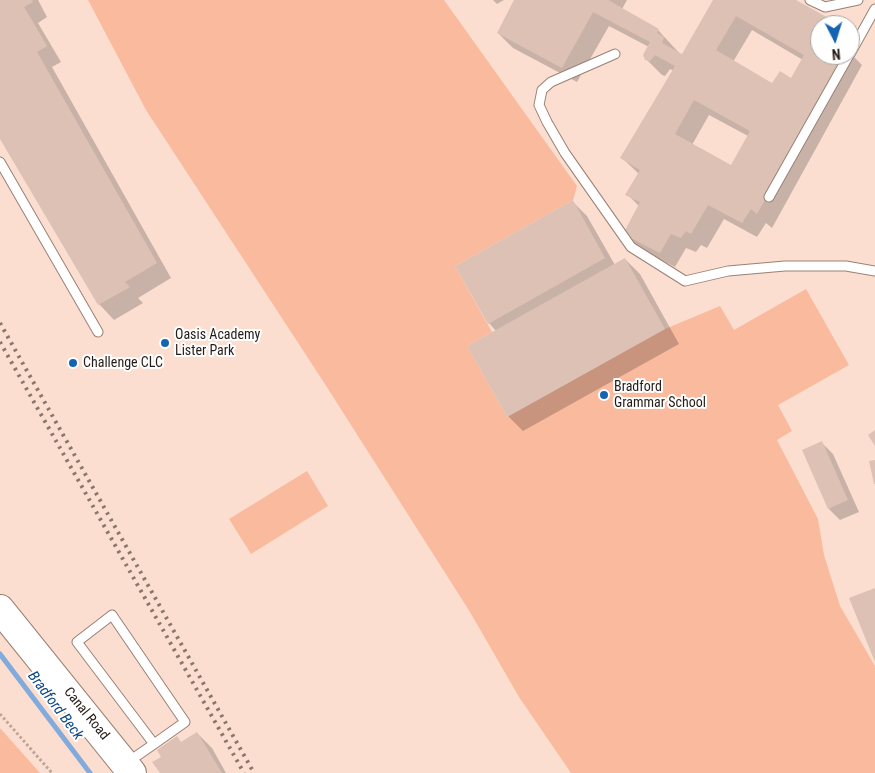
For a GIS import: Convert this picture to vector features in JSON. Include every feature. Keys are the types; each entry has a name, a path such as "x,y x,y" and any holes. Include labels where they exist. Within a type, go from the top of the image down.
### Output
{"main road":[{"name":"Canal Road","path":"0,609 129,768"}],"lane":[{"path":"810,0 825,7 836,7 858,0"},
{"path":"860,36 875,9"},
{"path":"615,54 551,82 542,90 539,104 565,153 631,247 685,281 728,271 785,266 846,266 875,271"},
{"path":"770,197 844,65"},
{"path":"0,162 98,332"},
{"path":"129,768 154,744 185,722 112,615 77,642 154,744"}],"path":[{"path":"0,714 52,773"}],"shaded area":[{"name":"Bradford Grammar School","path":"88,0 444,0 577,186 573,200 455,266 492,332 467,346 507,417 665,329 720,306 734,330 806,289 849,365 778,405 792,431 777,440 818,519 824,555 840,606 875,666 875,773 571,773 519,697 470,612 323,381 146,110"},
{"path":"307,471 328,506 251,554 229,519"},
{"path":"0,728 40,773 0,773"}],"building":[{"path":"0,0 32,0 33,2 24,7 47,46 37,52 157,263 125,282 130,287 98,305 0,139"},
{"path":"514,0 608,0 659,29 657,33 664,37 662,43 682,54 713,0 796,0 823,15 810,15 810,65 839,65 757,214 751,209 742,223 708,205 691,234 686,231 681,238 671,234 660,253 623,234 640,202 625,195 640,170 620,158 675,66 655,55 650,61 645,60 643,55 650,42 593,12 562,68 497,33","holes":["736,16 804,55 791,78 780,71 772,83 716,50","694,100 750,131 731,165 675,134"]},
{"path":"573,200 605,258 488,324 455,266"},
{"path":"625,258 665,329 507,417 467,346"},
{"path":"875,430 875,446 868,435"},
{"path":"822,441 848,500 828,509 802,450"},
{"path":"875,460 875,484 874,484 869,461"},
{"path":"875,588 875,662 849,598"},
{"path":"197,732 222,773 160,773 152,762 161,757 157,750 177,736 181,742"}],"waterway":[{"name":"Bradford Beck","path":"0,654 90,773"}],"railway":[{"path":"0,323 254,773"},
{"path":"0,342 244,773"}],"place":[{"name":"Oasis Academy Lister Park","path":"165,343"},
{"name":"Challenge CLC","path":"73,363"},
{"name":"Bradford Grammar School","path":"604,395"}]}
